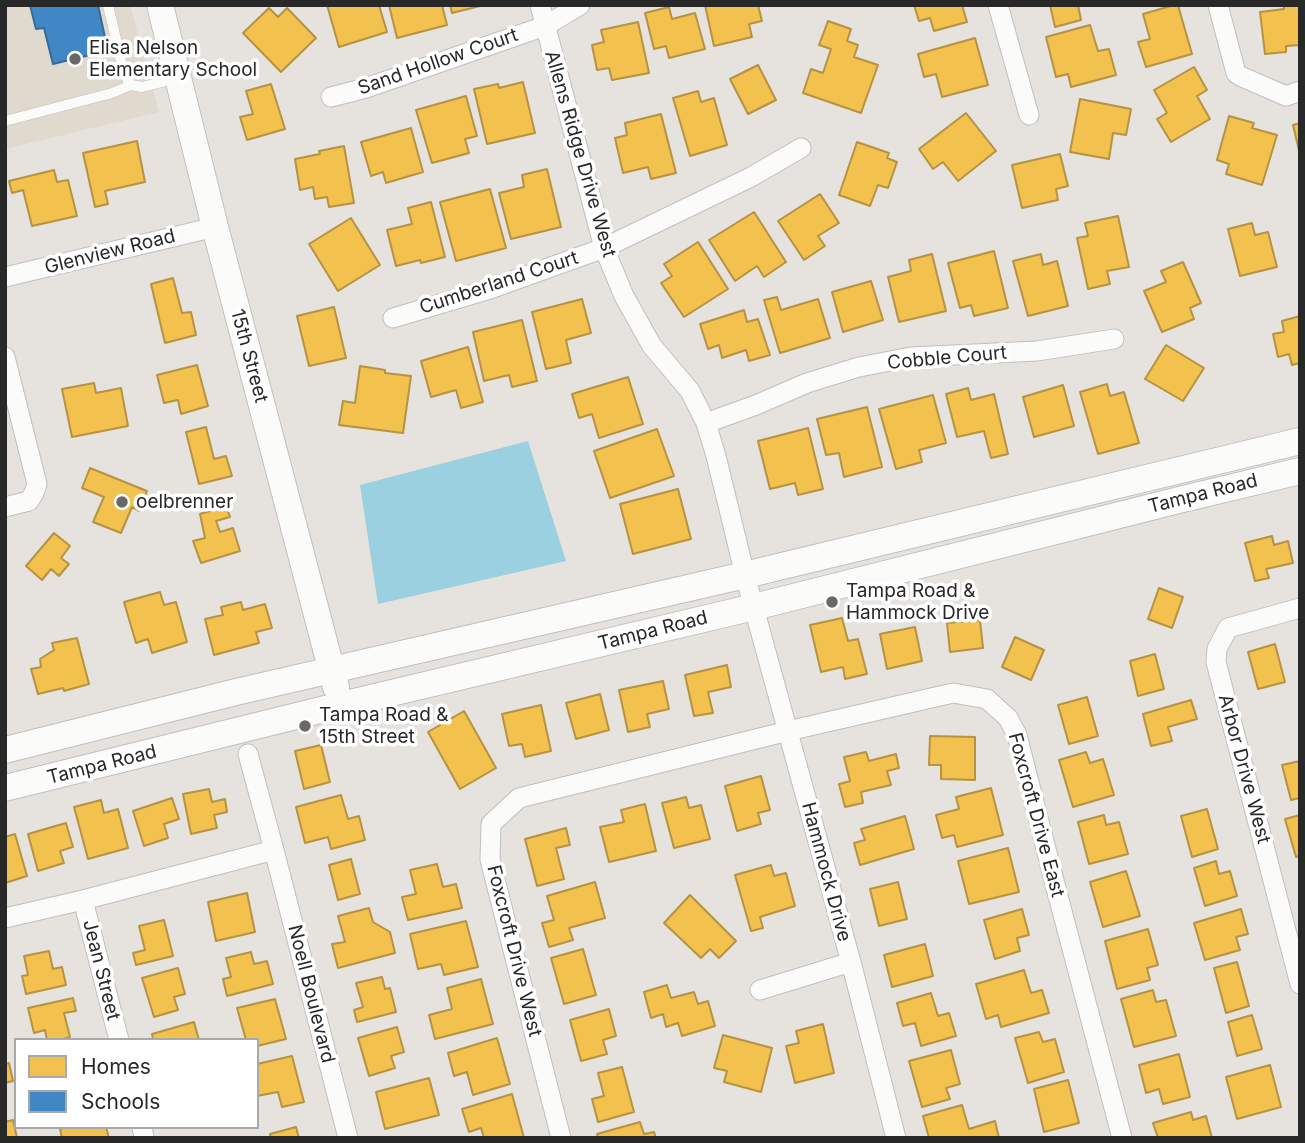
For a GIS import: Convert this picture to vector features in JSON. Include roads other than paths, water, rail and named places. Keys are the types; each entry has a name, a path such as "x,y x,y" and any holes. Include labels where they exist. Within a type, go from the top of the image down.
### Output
{"main road":[{"name":"15th Street","path":"160,5 215,227 341,705"},
{"name":"Tampa Road","path":"5,750 236,692 745,575 1300,441"},
{"name":"Tampa Road","path":"5,788 754,607 1300,471"}],"street":[{"name":"Allens Ridge Drive West","path":"540,5 604,248 624,296 652,345 690,391 706,423 754,607"},
{"name":"Sand Hollow Court","path":"331,97 366,88 545,26 580,5"},
{"path":"998,5 1029,115"},
{"path":"1218,5 1236,73 1286,96 1300,91"},
{"name":"Cumberland Court","path":"394,318 487,290 604,248 751,177 801,148"},
{"name":"Glenview Road","path":"5,277 215,227"},
{"name":"Cobble Court","path":"706,423 807,383 911,357 1037,351 1114,339"},
{"path":"5,357 37,484 29,501 5,507"},
{"name":"Hammock Drive","path":"754,607 896,1138"},
{"name":"Arbor Drive West","path":"1300,608 1228,628 1217,649 1216,662 1300,984"},
{"name":"Foxcroft Drive East","path":"788,731 953,693 987,699 1008,718 1017,735 1122,1138"},
{"name":"Foxcroft Drive West","path":"562,1138 491,860 491,824 519,798 788,731"},
{"name":"Noell Boulevard","path":"248,754 348,1138"},
{"path":"5,918 274,850"},
{"name":"Jean Street","path":"83,900 118,1038"},
{"path":"760,990 851,962"}],"lane":[{"path":"108,5 124,74 131,85"},
{"path":"5,121 112,93 131,85 142,87 178,78"}],"water":[{"path":"528,441 566,561 378,604 360,485"}],"place":[{"name":"Elisa Nelson Elementary School","path":"75,59"},
{"name":"oelbrenner","path":"122,502"},
{"name":"Tampa Road & Hammock Drive","path":"832,602"},
{"name":"Tampa Road & 15th Street","path":"305,726"}]}
